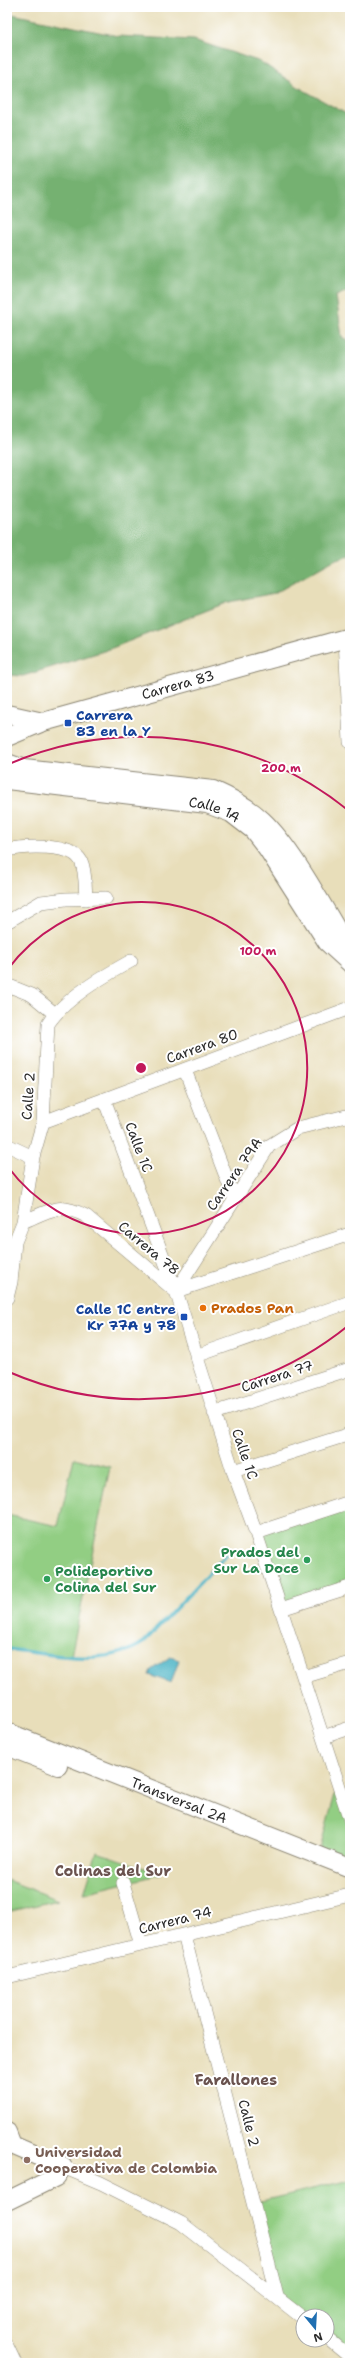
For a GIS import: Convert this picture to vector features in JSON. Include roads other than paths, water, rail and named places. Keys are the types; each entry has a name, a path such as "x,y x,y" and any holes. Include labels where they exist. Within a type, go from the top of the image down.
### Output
{"street":[{"path":"347,637 350,742"},
{"name":"Carrera 83","path":"7,737 43,722 347,637"},
{"path":"7,714 43,722"},
{"name":"Calle 1A","path":"7,763 24,769 213,790 236,801 262,820 279,838 340,934 350,944"},
{"name":"Calle 1A","path":"7,780 207,804 231,813 253,830 267,848 327,942 350,964"},
{"path":"7,850 22,847 56,848 77,856 83,865 86,899"},
{"path":"7,922 41,902 106,898"},
{"path":"7,985 32,995 55,1014 103,977 131,961"},
{"name":"Carrera 80","path":"43,1122 350,1008"},
{"name":"Calle 2","path":"7,1298 11,1282 15,1242 23,1222 33,1157 43,1122 48,1024 55,1014"},
{"path":"185,1070 235,1200"},
{"name":"Calle 1C","path":"104,1099 176,1291 233,1471 256,1533 323,1736 346,1795 350,1820"},
{"name":"Carrera 79A","path":"176,1291 269,1146 298,1128 350,1115"},
{"path":"7,1145 33,1157"},
{"name":"Carrera 78","path":"23,1222 54,1208 69,1208 86,1216 176,1291 350,1234"},
{"path":"196,1356 350,1302"},
{"name":"Carrera 77","path":"214,1413 350,1370"},
{"path":"233,1471 350,1434"},
{"path":"256,1533 350,1502"},
{"path":"281,1608 350,1587"},
{"path":"303,1677 350,1662"},
{"path":"323,1736 350,1728"},
{"name":"Transversal 2A","path":"7,1732 350,1868"},
{"name":"Transversal 2A","path":"7,1746 350,1880"},
{"path":"123,1883 141,1945"},
{"name":"Carrera 74","path":"7,1977 350,1895"},
{"name":"Calle 2","path":"184,1934 277,2296"},
{"path":"7,2132 12,2145 101,2183 180,2223 295,2311"},
{"path":"7,2201 56,2177 63,2167"},
{"path":"335,2345 350,2357"},
{"path":"7,2346 16,2363"}],"water":[{"path":"170,1657 179,1660 171,1683 149,1675 151,1670"}],"waterway":[{"path":"7,1649 78,1657 113,1655 129,1650 144,1642 227,1554"}],"place":[{"name":"Carrera 83 en la Y","path":"68,723"},
{"name":"Prados Pan","path":"203,1308"},
{"name":"Calle 1C entre Kr 77A y 78","path":"184,1317"},
{"name":"Prados del Sur La Doce","path":"307,1560"},
{"name":"Polideportivo Colina del Sur","path":"47,1579"},
{"name":"Universidad Cooperativa de Colombia","path":"27,2160"}],"district":[{"name":"Colinas del Sur","path":"113,1871"},
{"name":"Farallones","path":"236,2080"}]}
